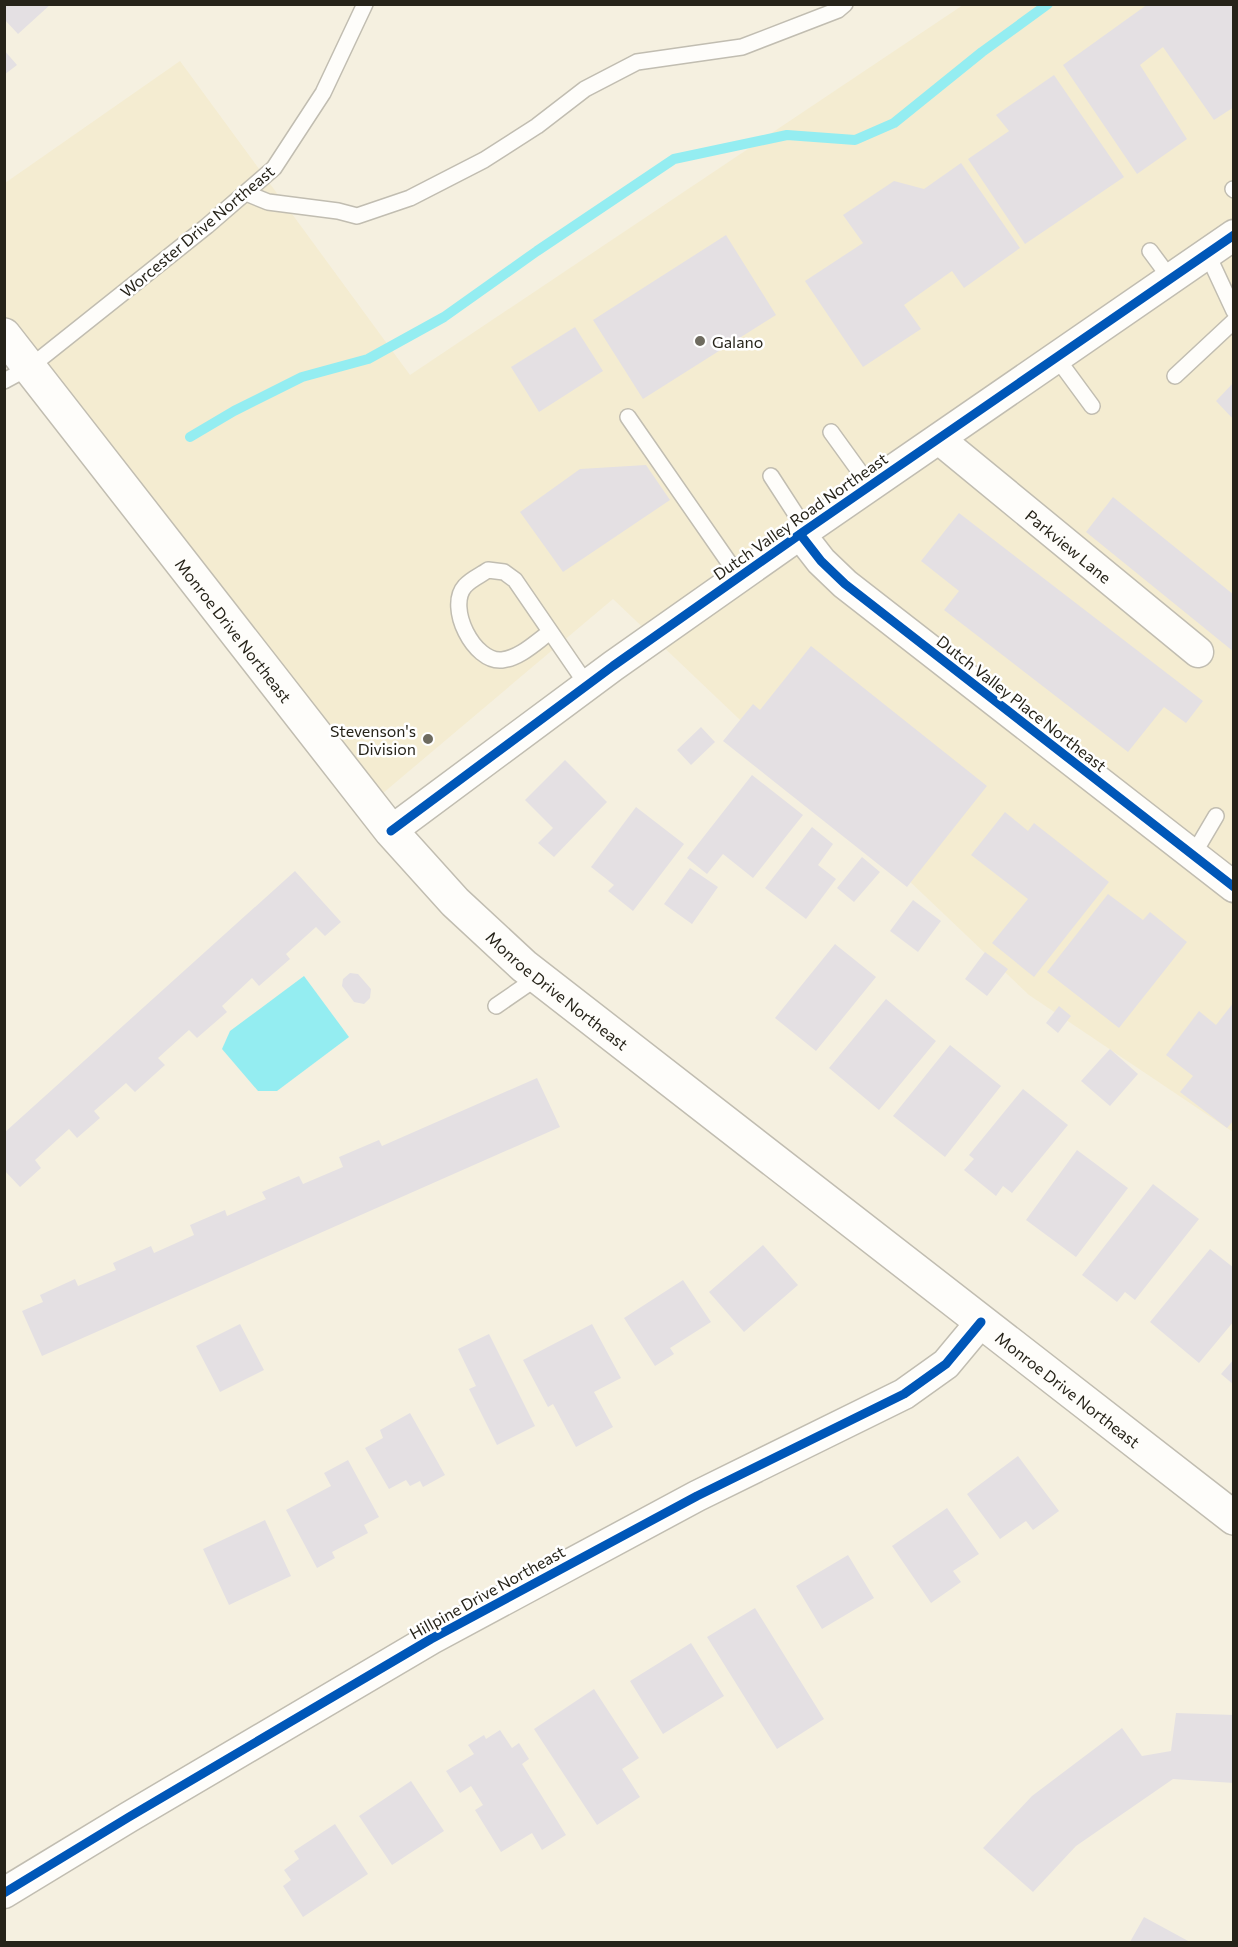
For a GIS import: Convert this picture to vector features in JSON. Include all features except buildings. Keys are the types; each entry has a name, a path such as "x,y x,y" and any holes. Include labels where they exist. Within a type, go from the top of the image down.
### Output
{"main road":[{"name":"Monroe Drive Northeast","path":"4,335 17,374 391,831 455,902 524,966 1233,1518"}],"street":[{"name":"Dutch Valley Road Northeast","path":"391,831 587,686 803,532 1233,235"},
{"name":"Parkview Lane","path":"939,439 1198,652"},
{"name":"Dutch Valley Place Northeast","path":"803,532 821,561 845,584 1233,887"},
{"name":"Hillpine Drive Northeast","path":"4,1893 431,1639 697,1496 904,1394 946,1364 981,1322"}],"lane":[{"name":"Worcester Drive Northeast","path":"17,374 246,193 274,168 323,93 365,4"},
{"path":"246,193 268,202 338,211 357,216 410,198 484,160 537,126 585,89 637,62 741,47 838,10 845,4"},
{"path":"1150,251 1170,278"},
{"path":"1208,253 1233,311"},
{"path":"1175,376 1233,321"},
{"path":"1056,357 1092,405"},
{"path":"628,417 739,578"},
{"path":"831,432 870,486"},
{"path":"771,476 803,532"},
{"path":"550,632 523,652 501,660 482,654 461,623 458,606 464,586 488,570 504,572 515,580 587,686"},
{"path":"1193,855 1216,816"},
{"path":"496,1006 538,977"}],"shaded area":[{"path":"963,5 1233,5 1233,1132 1029,995 613,599 376,799 5,335 5,183 180,61 410,375"}],"water":[{"path":"304,976 349,1037 277,1091 258,1091 222,1049 230,1031"}],"waterway":[{"path":"190,437 234,411 302,377 368,359 444,317 674,159 787,135 855,140 894,123 982,52 1048,4"}],"cycle path":[{"path":"391,831 613,666 1234,235"},
{"path":"800,534 821,561 845,584 1234,887"},
{"path":"4,1893 431,1639 697,1496 904,1394 946,1364 981,1322"}],"place":[{"name":"Galano","path":"700,341"},
{"name":"Stevenson's Division","path":"428,739"}]}
